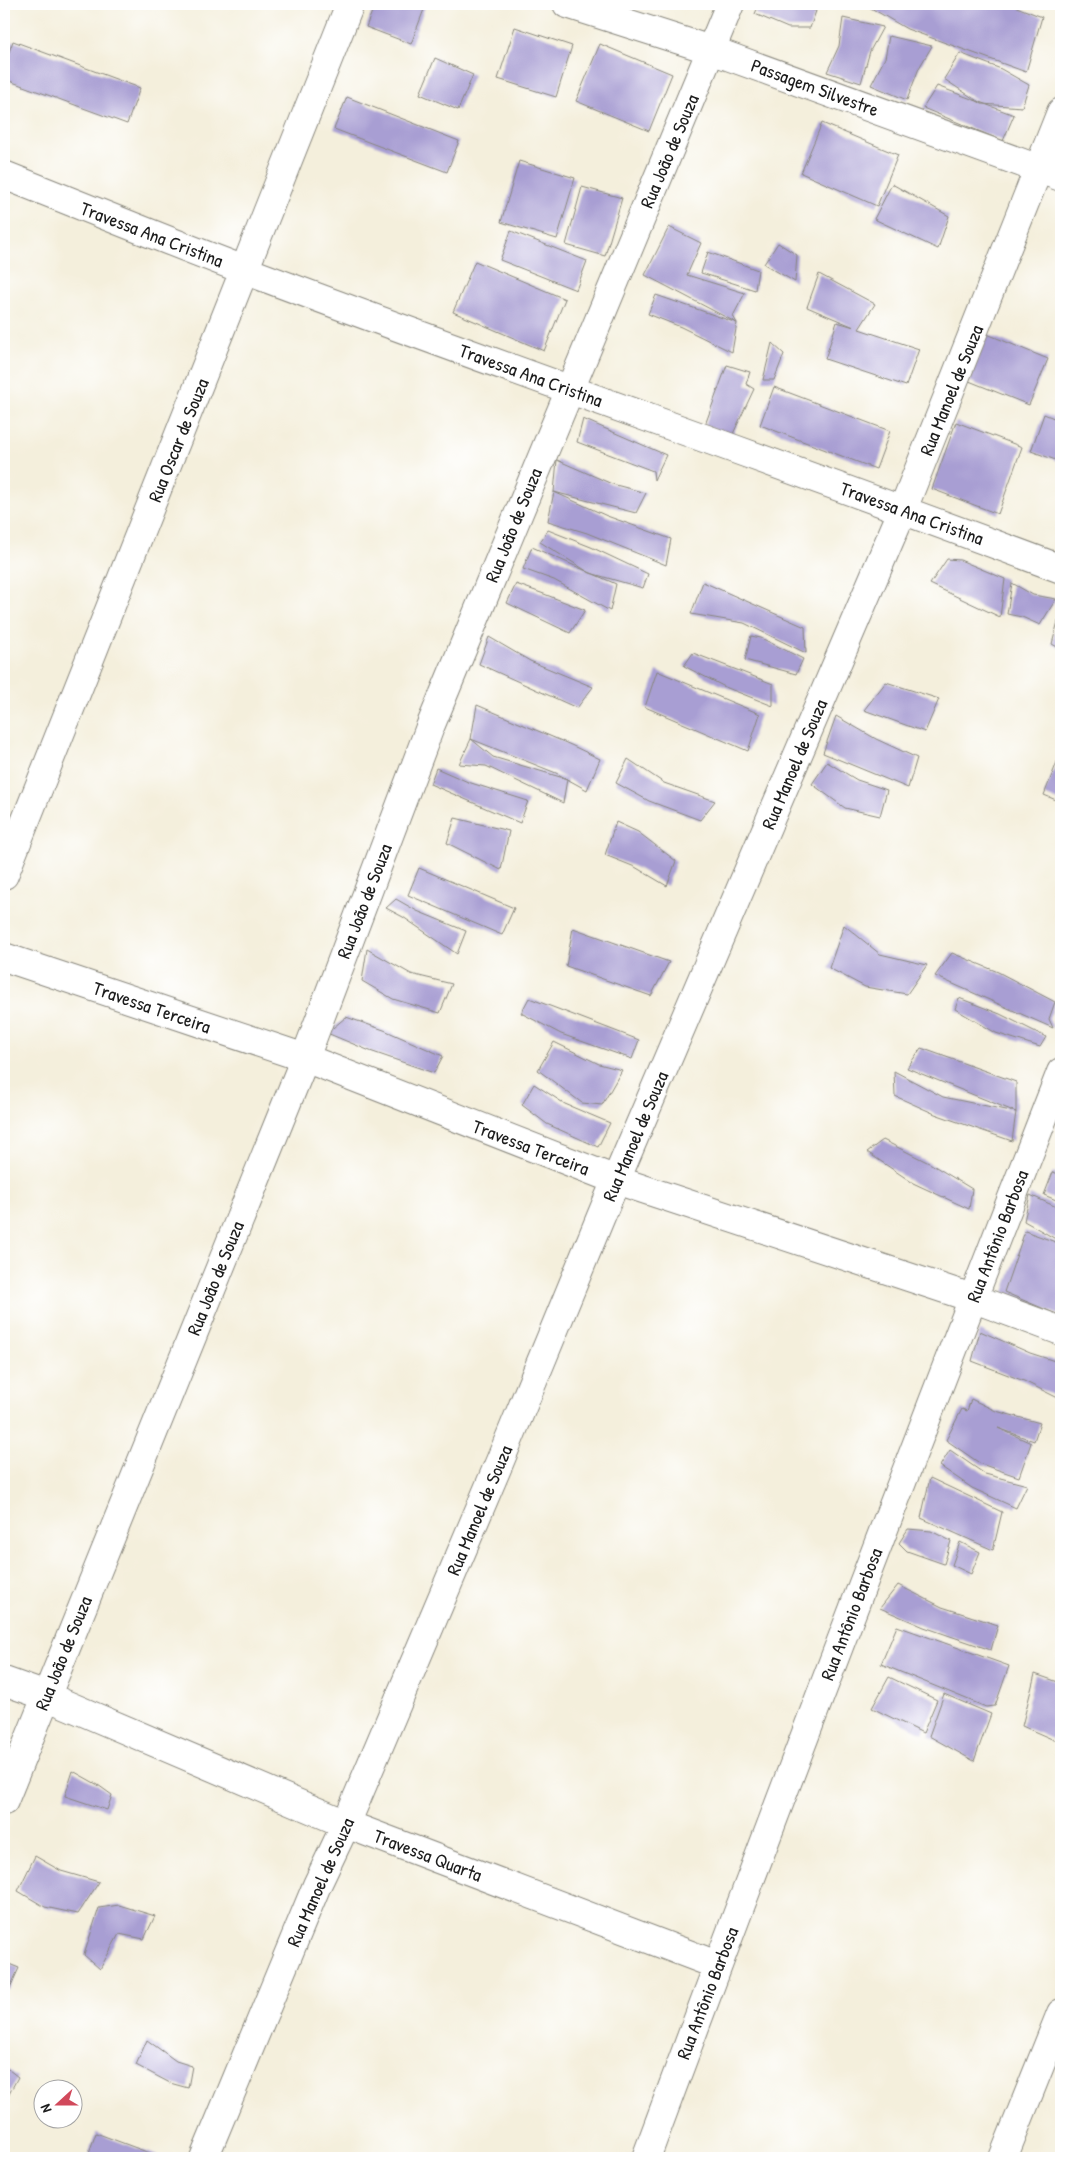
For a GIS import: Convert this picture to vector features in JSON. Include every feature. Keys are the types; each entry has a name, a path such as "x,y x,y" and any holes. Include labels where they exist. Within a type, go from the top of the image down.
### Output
{"street":[{"name":"Rua Oscar de Souza","path":"4,875 350,4"},
{"name":"Passagem Silvestre","path":"567,4 712,50 1051,173"},
{"name":"Rua João de Souza","path":"4,1801 305,1058 430,727 730,4"},
{"name":"Rua Manoel de Souza","path":"204,2158 316,1885 346,1824 500,1461 616,1180 903,509 1051,173 1061,112"},
{"name":"Travessa Ana Cristina","path":"4,175 245,270 903,509 1061,569"},
{"name":"Travessa Terceira","path":"4,957 305,1058 616,1180 972,1298 1061,1331"},
{"name":"Rua Antônio Barbosa","path":"646,2158 717,1965 972,1298 1061,1072"},
{"name":"Travessa Quarta","path":"4,1681 46,1696 346,1824 717,1965"},
{"path":"1003,2158 1061,2013"}],"building":[{"path":"375,4 426,4 411,44 366,27"},
{"path":"759,4 800,4 816,11 810,28 788,28 755,14"},
{"path":"864,4 1009,4 1042,17 1026,72 907,29"},
{"path":"843,18 883,27 870,51 861,83 827,72 839,46"},
{"path":"515,27 572,46 556,97 498,79"},
{"path":"889,36 932,46 919,68 907,100 871,85 885,58"},
{"path":"13,41 140,88 127,124 4,79 4,66"},
{"path":"600,44 672,74 649,131 576,101"},
{"path":"960,53 1001,69 1029,85 1022,107 982,104 944,79"},
{"path":"435,58 473,75 458,110 420,94"},
{"path":"937,86 1014,115 1003,141 923,108"},
{"path":"347,97 459,141 447,172 334,129"},
{"path":"822,123 898,155 877,206 801,173"},
{"path":"519,161 575,178 557,239 501,222"},
{"path":"892,184 949,216 938,249 874,219"},
{"path":"582,187 622,198 605,256 566,245"},
{"path":"669,227 701,243 687,275 745,293 733,316 737,323 645,275"},
{"path":"511,231 587,261 576,290 500,260"},
{"path":"778,243 797,255 795,282 764,264"},
{"path":"708,252 758,270 755,290 701,273"},
{"path":"475,261 565,299 544,351 453,312"},
{"path":"819,274 875,304 859,329 919,349 906,386 825,359 837,322 854,327 807,307"},
{"path":"656,295 737,323 732,352 681,327 648,314"},
{"path":"987,334 1048,359 1029,405 969,381"},
{"path":"772,343 784,354 774,380 763,380"},
{"path":"727,365 750,372 746,384 754,389 732,436 705,425"},
{"path":"774,387 890,431 876,469 760,425"},
{"path":"1044,414 1061,421 1061,462 1031,451"},
{"path":"583,419 666,455 654,480 653,471 577,442"},
{"path":"956,422 1022,447 998,514 932,489"},
{"path":"557,460 612,484 646,493 636,513 554,492"},
{"path":"554,492 607,516 671,539 666,565 587,533 548,521"},
{"path":"548,530 591,547 648,574 643,588 590,573 540,542"},
{"path":"532,547 616,584 610,611 554,580 523,569"},
{"path":"947,559 960,560 1005,579 1000,617 930,584"},
{"path":"703,582 805,627 806,653 744,623 691,614"},
{"path":"1012,583 1033,595 1056,599 1040,625 1022,617 1007,614"},
{"path":"516,584 585,610 570,633 507,603"},
{"path":"1061,610 1061,649 1052,644"},
{"path":"751,636 761,638 803,659 796,674 745,660"},
{"path":"489,637 530,661 593,687 577,708 479,664"},
{"path":"693,653 773,684 773,706 725,687 684,666"},
{"path":"657,671 760,714 748,751 645,707"},
{"path":"886,682 939,699 925,732 864,710"},
{"path":"477,705 600,759 587,790 556,773 471,739"},
{"path":"836,716 876,739 917,758 908,788 823,753"},
{"path":"471,739 493,757 567,779 563,803 486,766 459,764"},
{"path":"1061,752 1061,802 1044,795"},
{"path":"628,759 664,783 715,801 700,820 649,801 616,783"},
{"path":"827,762 857,780 887,790 880,816 845,808 812,784"},
{"path":"436,768 468,782 528,801 520,823 430,784"},
{"path":"455,818 509,831 501,870 447,843"},
{"path":"616,822 638,832 676,861 667,886 635,867 605,855"},
{"path":"419,868 514,908 502,935 408,895"},
{"path":"396,899 417,911 466,931 457,954 403,917 386,908"},
{"path":"844,925 880,954 927,965 907,994 865,987 829,968"},
{"path":"573,928 669,962 651,996 566,966"},
{"path":"367,949 411,974 452,984 440,1013 393,999 362,981"},
{"path":"952,953 998,972 1055,1002 1049,1019 1053,1028 935,976"},
{"path":"529,998 639,1040 632,1059 561,1034 521,1013"},
{"path":"959,998 1000,1014 1046,1037 1040,1047 996,1033 955,1009"},
{"path":"346,1017 384,1030 443,1056 434,1073 370,1051 327,1033"},
{"path":"554,1042 599,1064 622,1070 602,1105 582,1103 538,1070"},
{"path":"921,1048 1016,1082 1016,1112 907,1068"},
{"path":"894,1071 943,1097 1016,1112 1012,1141 935,1114 895,1096"},
{"path":"534,1084 565,1104 610,1123 598,1147 547,1124 522,1105"},
{"path":"883,1140 931,1164 972,1189 969,1209 913,1183 867,1152"},
{"path":"1053,1172 1061,1175 1061,1202 1044,1195"},
{"path":"1030,1195 1061,1209 1061,1242 1024,1221"},
{"path":"1025,1231 1061,1244 1059,1274 1061,1274 1061,1316 1004,1292"},
{"path":"980,1331 1030,1353 1061,1363 1060,1399 1024,1381 972,1361"},
{"path":"971,1399 996,1411 1040,1423 1034,1441 998,1428 1031,1443 1019,1477 981,1464 946,1440 962,1409 967,1411"},
{"path":"950,1450 985,1474 1027,1485 1016,1508 972,1488 940,1466"},
{"path":"930,1478 1002,1512 993,1550 921,1518"},
{"path":"908,1529 931,1531 951,1541 944,1564 907,1551 899,1543"},
{"path":"960,1542 980,1552 971,1574 952,1565"},
{"path":"898,1585 942,1607 998,1625 991,1650 924,1627 880,1608"},
{"path":"897,1626 1009,1666 995,1706 986,1707 881,1664"},
{"path":"1035,1674 1061,1683 1061,1743 1022,1726"},
{"path":"889,1677 937,1700 923,1733 872,1708"},
{"path":"944,1694 991,1714 974,1761 929,1736"},
{"path":"73,1771 112,1795 107,1810 65,1796"},
{"path":"35,1856 61,1871 99,1882 78,1914 45,1907 18,1891"},
{"path":"119,1905 155,1916 144,1939 119,1934 100,1969 84,1955 99,1908"},
{"path":"4,1962 19,1968 9,1990 4,1990"},
{"path":"147,2040 176,2061 192,2066 188,2088 170,2083 136,2065"},
{"path":"4,2066 18,2077 8,2096 4,2094"},
{"path":"96,2133 163,2158 87,2158"}]}
